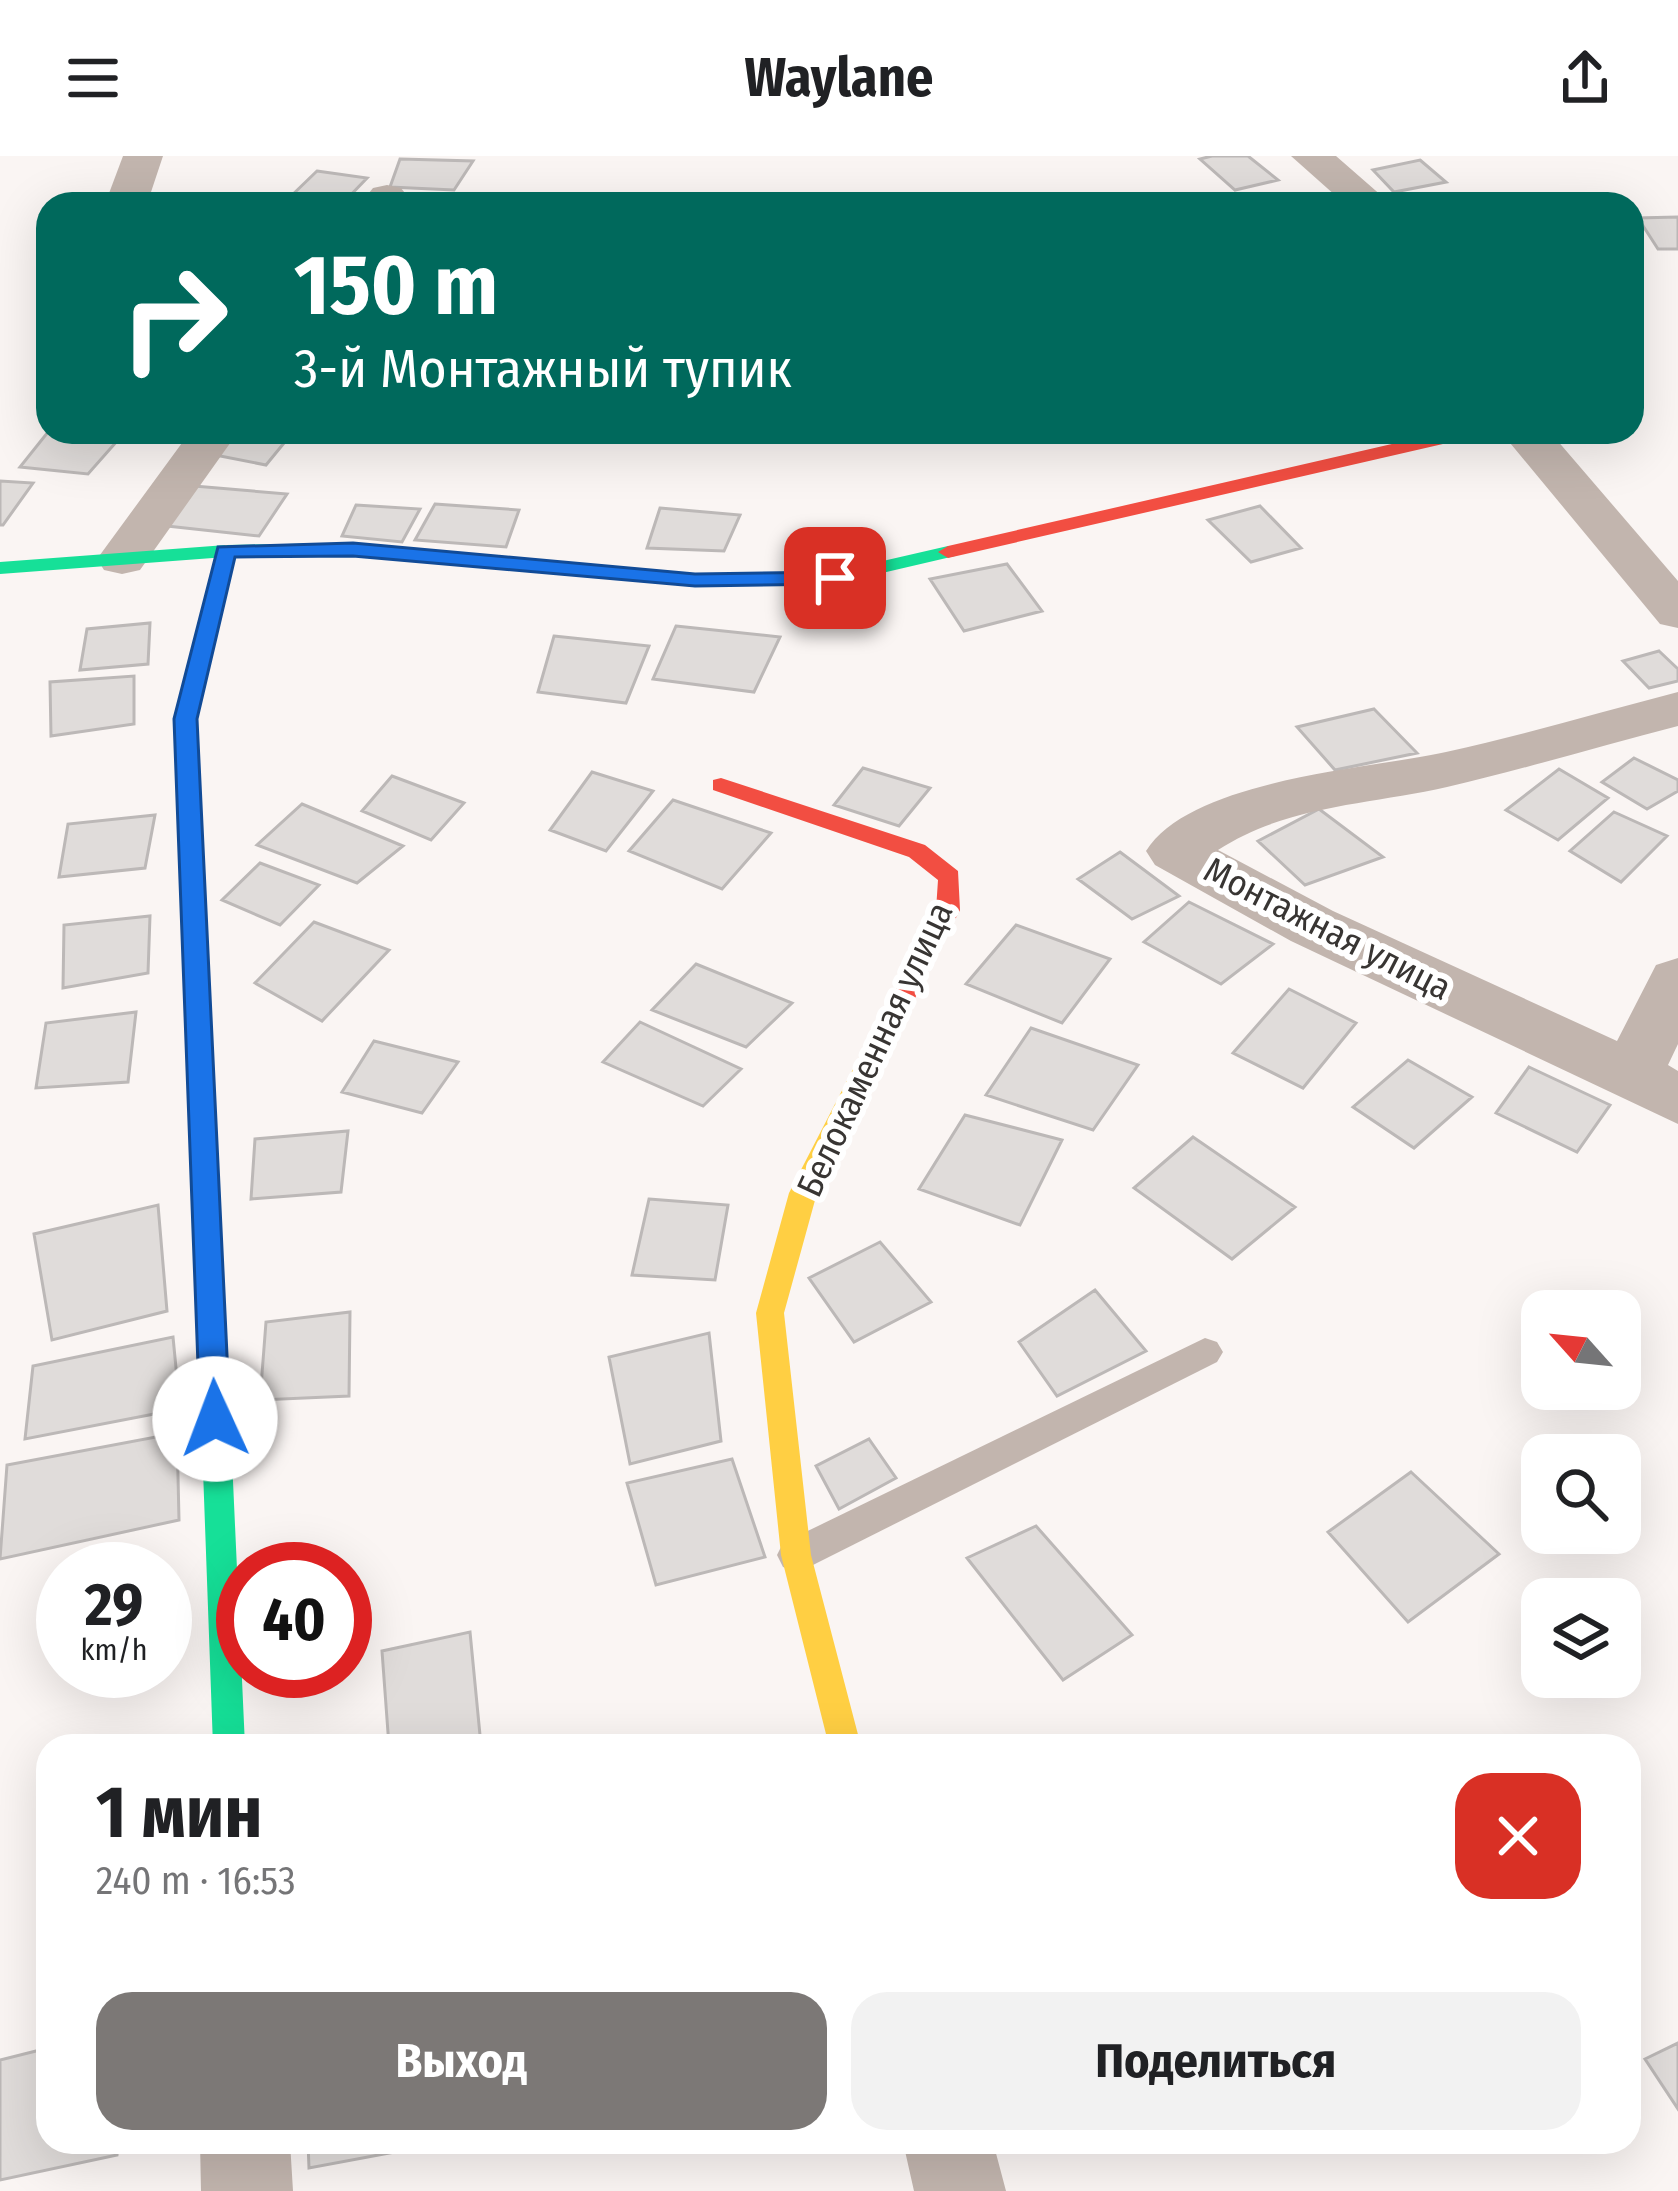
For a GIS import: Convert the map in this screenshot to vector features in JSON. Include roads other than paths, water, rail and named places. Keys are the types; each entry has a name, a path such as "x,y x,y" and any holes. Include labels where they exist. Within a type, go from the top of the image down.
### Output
{"street":[{"path":"130,192 143,156"},
{"path":"1311,156 1355,192"},
{"path":"122,559 205,444"},
{"path":"0,568 226,551 353,550 695,580 835,578 1416,444"},
{"path":"1535,444 1678,613"},
{"path":"226,551 186,719 228,1734"},
{"name":"Монтажная улица","path":"1678,709 1444,770 1324,790 1233,814 1175,850 1312,926 1655,1087 1678,980"},
{"name":"Белокаменная улица","path":"721,785 917,851 950,877 948,910 803,1193 770,1313 796,1556 842,1734"},
{"path":"245,2154 247,2191"},
{"path":"951,2154 960,2191"}],"lane":[{"path":"796,1556 1204,1352"}]}
